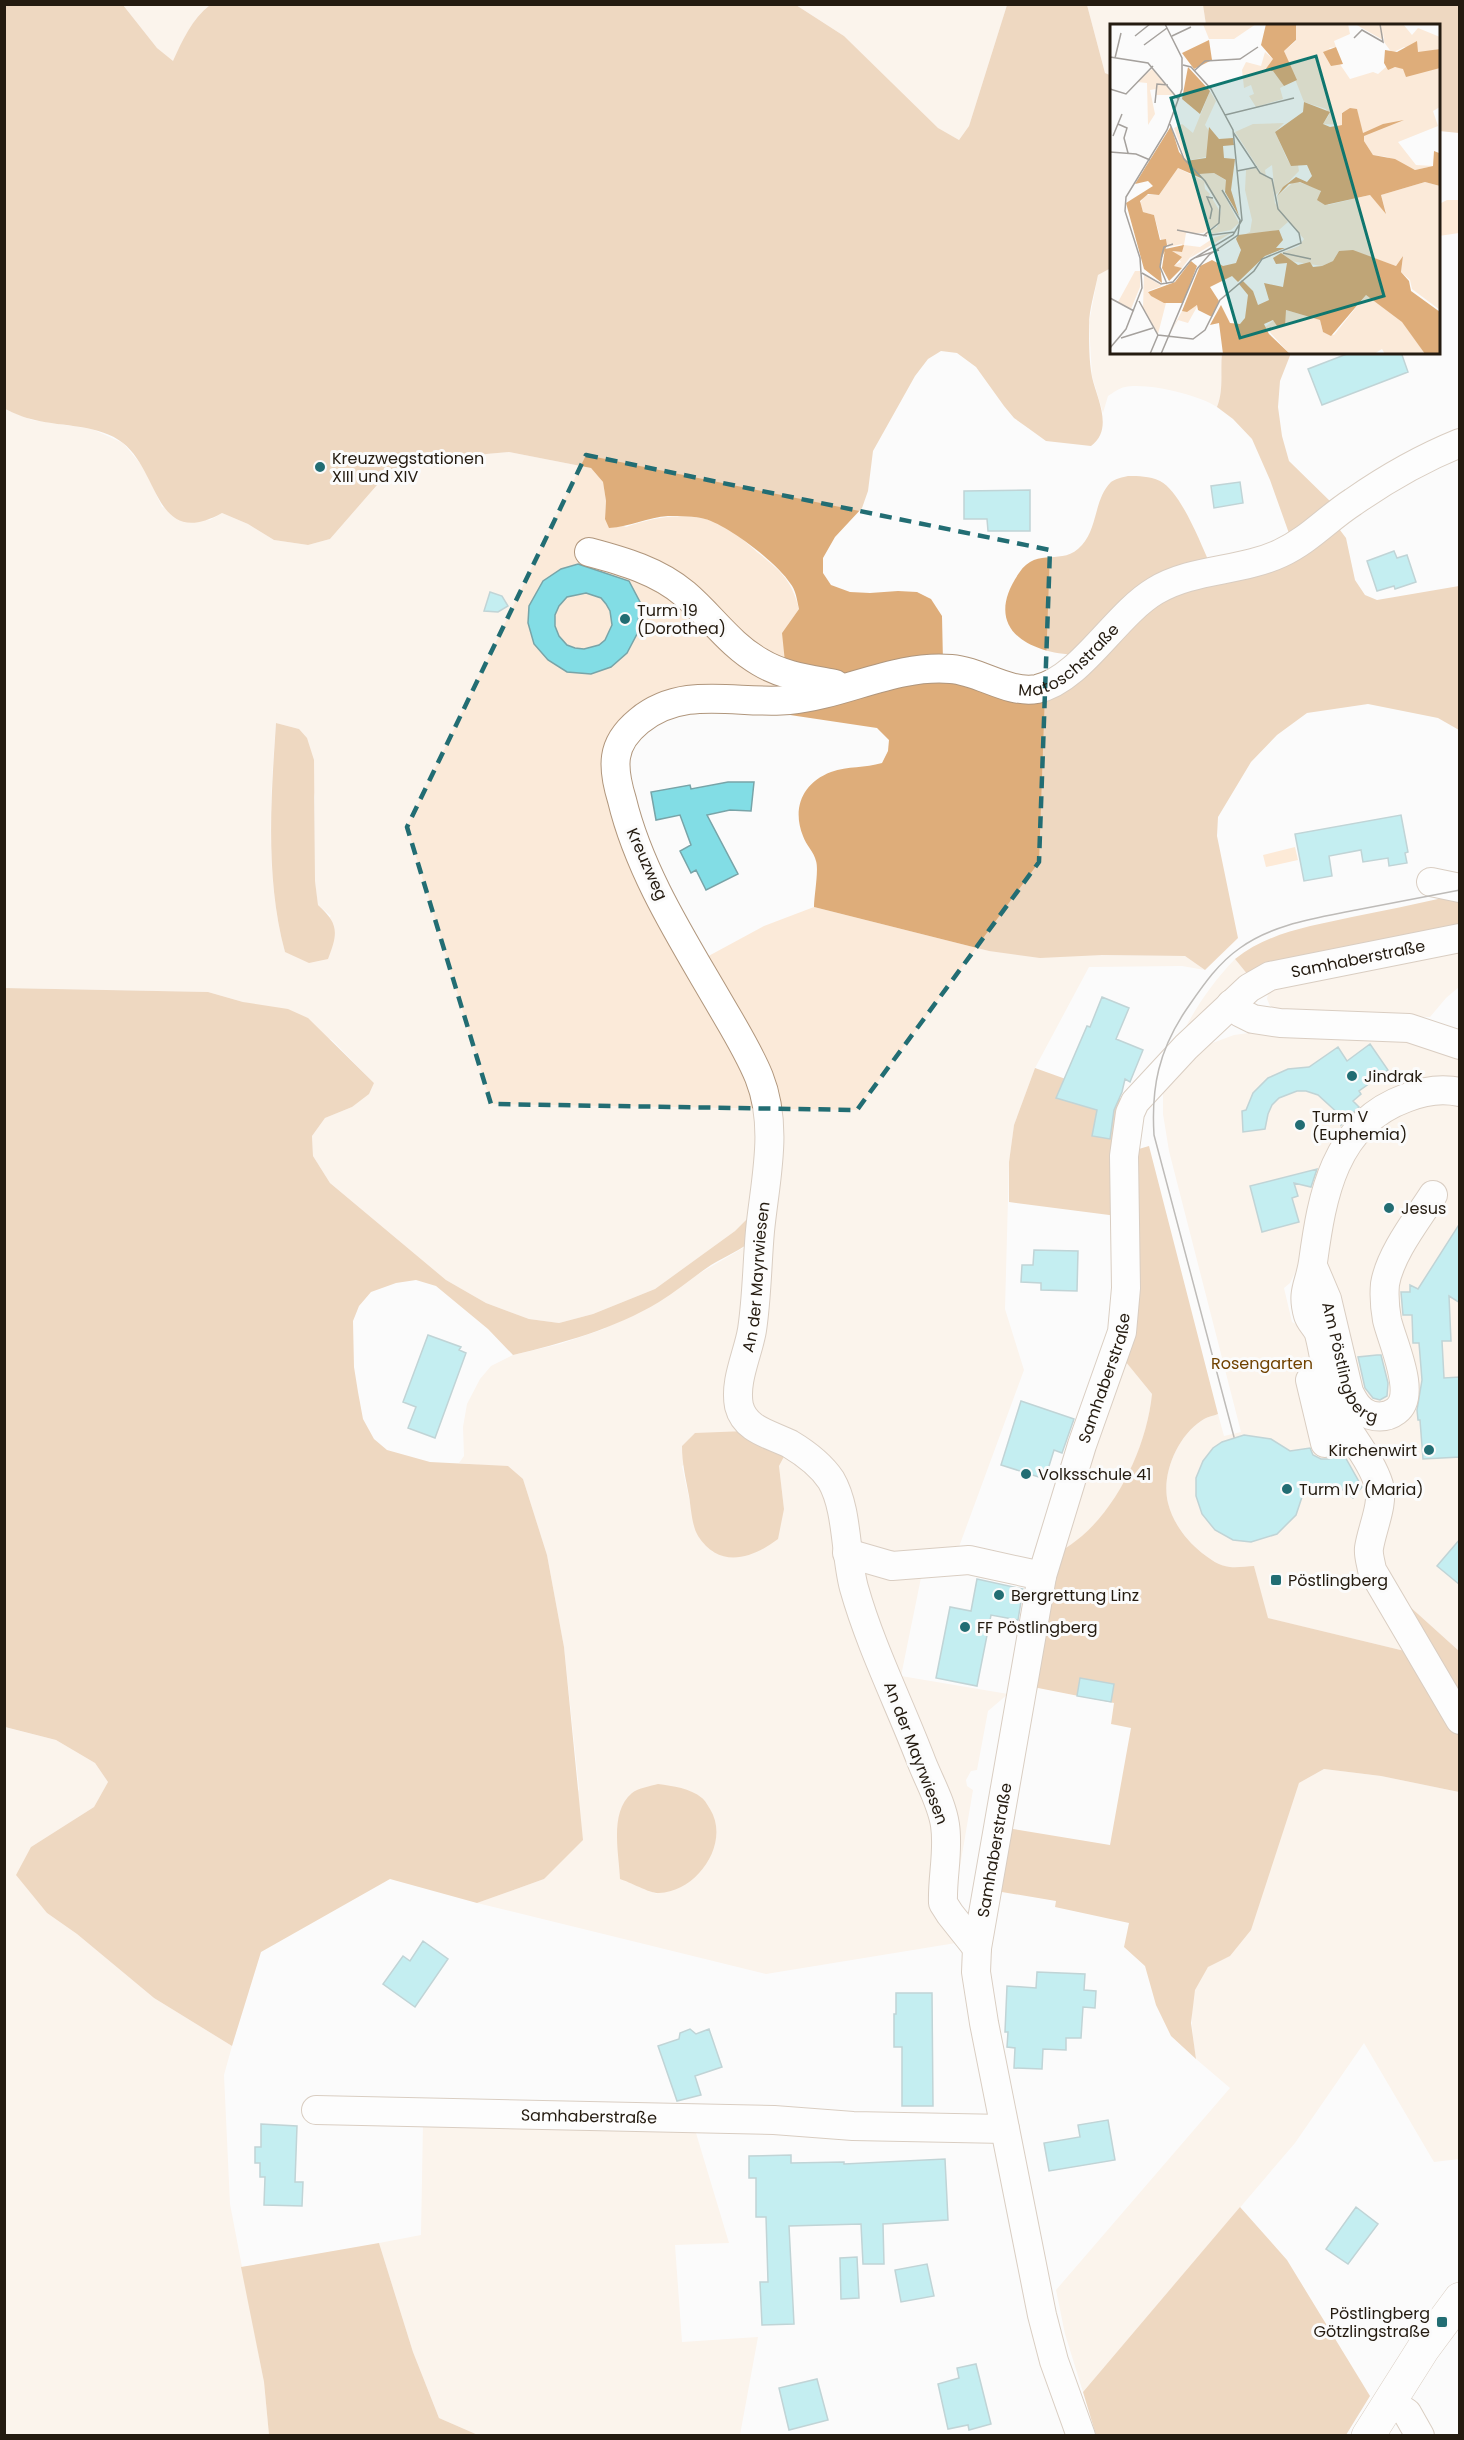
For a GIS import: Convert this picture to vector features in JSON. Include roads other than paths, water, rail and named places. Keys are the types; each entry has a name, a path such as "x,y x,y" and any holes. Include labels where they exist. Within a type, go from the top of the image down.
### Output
{"main road":[{"path":"1368,2436 1389,2400 1460,2299"}],"street":[{"name":"Matoschstraße","path":"616,754 622,740 635,724 651,713 675,703 708,697 789,700 904,673 949,668 1026,689 1051,684 1072,669 1129,610 1156,590 1185,577 1257,562 1281,553 1307,539 1349,504 1394,476 1460,443"},
{"path":"589,552 645,570 675,586 733,642 762,663 788,674 835,684 843,689"},
{"name":"Kreuzweg","path":"616,754 617,781 633,836 656,888 699,967"},
{"path":"1431,882 1460,888"},
{"name":"Samhaberstraße","path":"1081,2436 1054,2361 1042,2315 976,1972 977,1948 1042,1576 1082,1445 1122,1332 1126,1288 1124,1147 1130,1113 1135,1102 1171,1062 1258,981 1270,976 1460,938"},
{"name":"An der Mayrwiesen","path":"699,967 757,1072 764,1090 769,1120 768,1157 754,1317 739,1388 740,1407 748,1423 797,1449 826,1473 838,1497 853,1583 863,1619 942,1814 946,1834 944,1903 977,1948"},
{"path":"1231,1004 1241,1013 1253,1019 1280,1023 1410,1028 1460,1045"},
{"name":"Am Pöstlingberg","path":"1460,1092 1449,1090 1420,1092 1394,1102 1356,1132 1337,1161 1328,1183 1313,1266 1304,1294 1308,1318 1318,1331 1335,1405 1364,1454 1379,1487 1380,1503 1369,1551 1372,1570 1460,1720"},
{"name":"Am Pöstlingberg","path":"1313,1266 1327,1299 1349,1392 1356,1405 1364,1413 1378,1417 1390,1415 1401,1408 1405,1395 1399,1357 1387,1319 1385,1284 1393,1260 1433,1195"},
{"path":"1308,1318 1302,1328 1300,1341 1324,1443"},
{"path":"847,1553 892,1566 969,1560 1042,1576"},
{"path":"406,2095 435,2112"},
{"name":"Samhaberstraße","path":"316,2110 774,2120 876,2127 1005,2129"},
{"path":"1389,2400 1407,2414 1420,2436"}],"tram line":[{"path":"1234,1437 1154,1135 1154,1101 1163,1054 1186,1010 1210,976 1232,954 1253,940 1267,933 1311,919 1460,890"}],"place":[{"name":"Kreuzwegstationen XIII und XIV","path":"320,467"},
{"name":"Turm 19 (Dorothea)","path":"625,619"},
{"name":"Jindrak","path":"1352,1076"},
{"name":"Turm V (Euphemia)","path":"1300,1125"},
{"name":"Jesus","path":"1389,1208"},
{"name":"Kirchenwirt","path":"1429,1450"},
{"name":"Volksschule 41","path":"1026,1474"},
{"name":"Turm IV (Maria)","path":"1287,1489"},
{"name":"Pöstlingberg","path":"1276,1580"},
{"name":"Bergrettung Linz","path":"999,1595"},
{"name":"FF Pöstlingberg","path":"965,1627"},
{"name":"Pöstlingberg Götzlingstraße","path":"1442,2322"}],"park label":[{"name":"Rosengarten","path":"1262,1363"}]}
